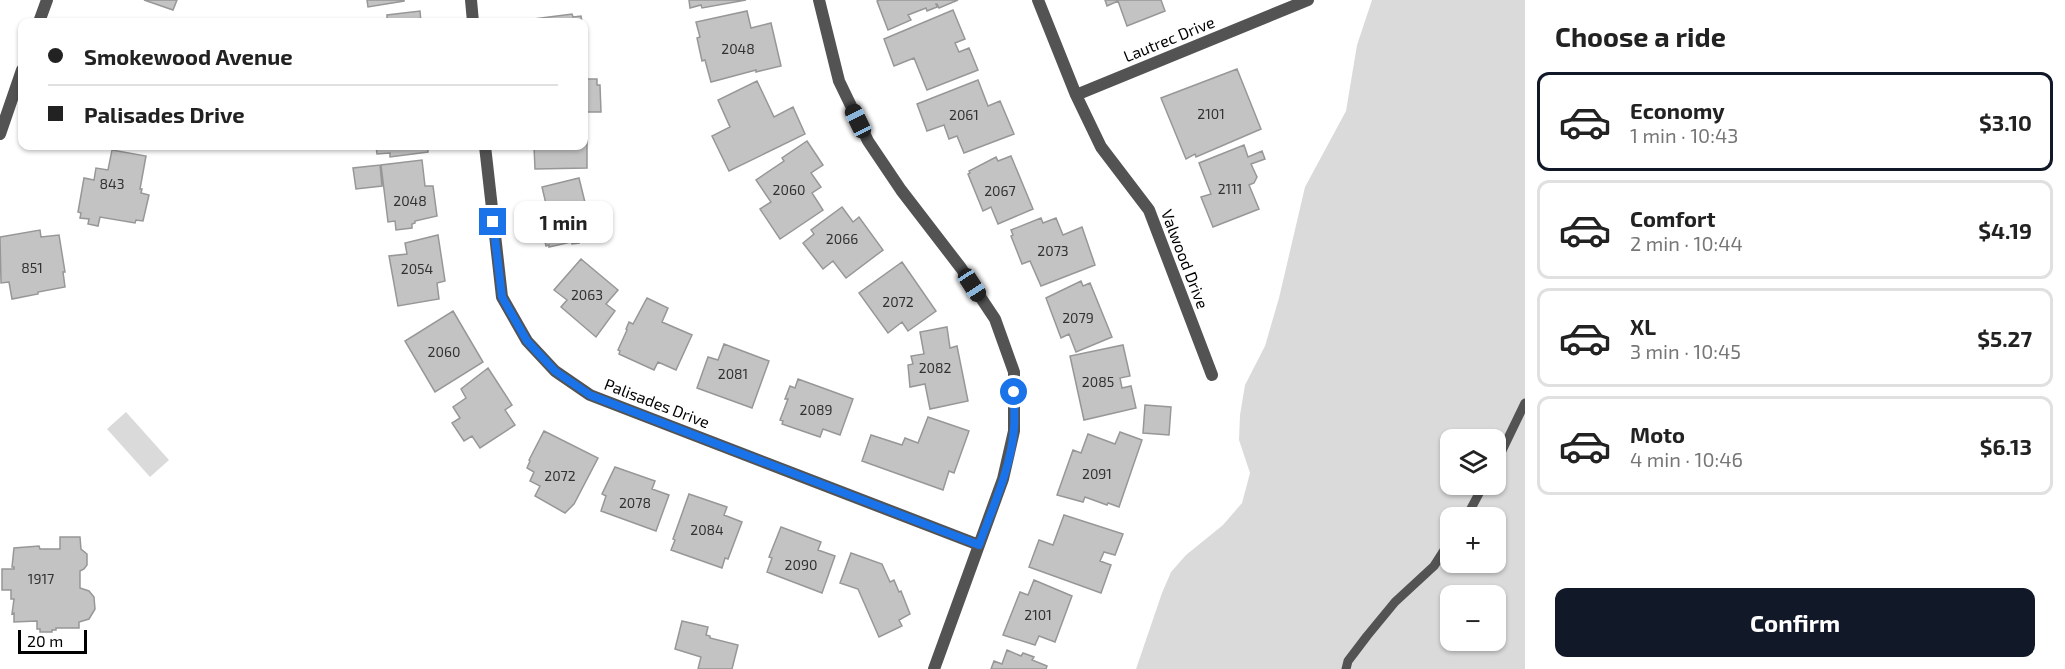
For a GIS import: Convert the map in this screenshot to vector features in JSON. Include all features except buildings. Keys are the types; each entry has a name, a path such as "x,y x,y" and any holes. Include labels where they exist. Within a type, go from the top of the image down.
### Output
{"street":[{"path":"40,18 47,0"},
{"path":"471,0 473,18"},
{"path":"819,0 839,81 868,141 901,190 962,268 995,319 1014,372 1014,431 1003,479 934,669"},
{"name":"Valwood Drive","path":"1038,0 1076,95 1101,147 1149,210 1212,375"},
{"name":"Lautrec Drive","path":"1076,95 1308,0"},
{"path":"0,134 18,82"},
{"name":"Palisades Drive","path":"485,150 502,297 527,341 555,371 590,395 979,545"}],"lane":[{"path":"1506,442 1525,403"},
{"path":"1346,669 1348,661 1395,602 1434,566 1440,557"}],"shaded area":[{"path":"1372,0 1525,0 1525,669 1136,669 1171,572 1186,555 1223,525 1242,503 1250,473 1239,440 1245,385 1265,346 1279,298 1305,187 1346,111 1357,45"},
{"path":"126,412 169,460 150,477 107,429"}],"route":[{"path":"493,222 502,297 527,341 555,371 590,395 979,545 1007,463 1014,431 1014,392"}]}
